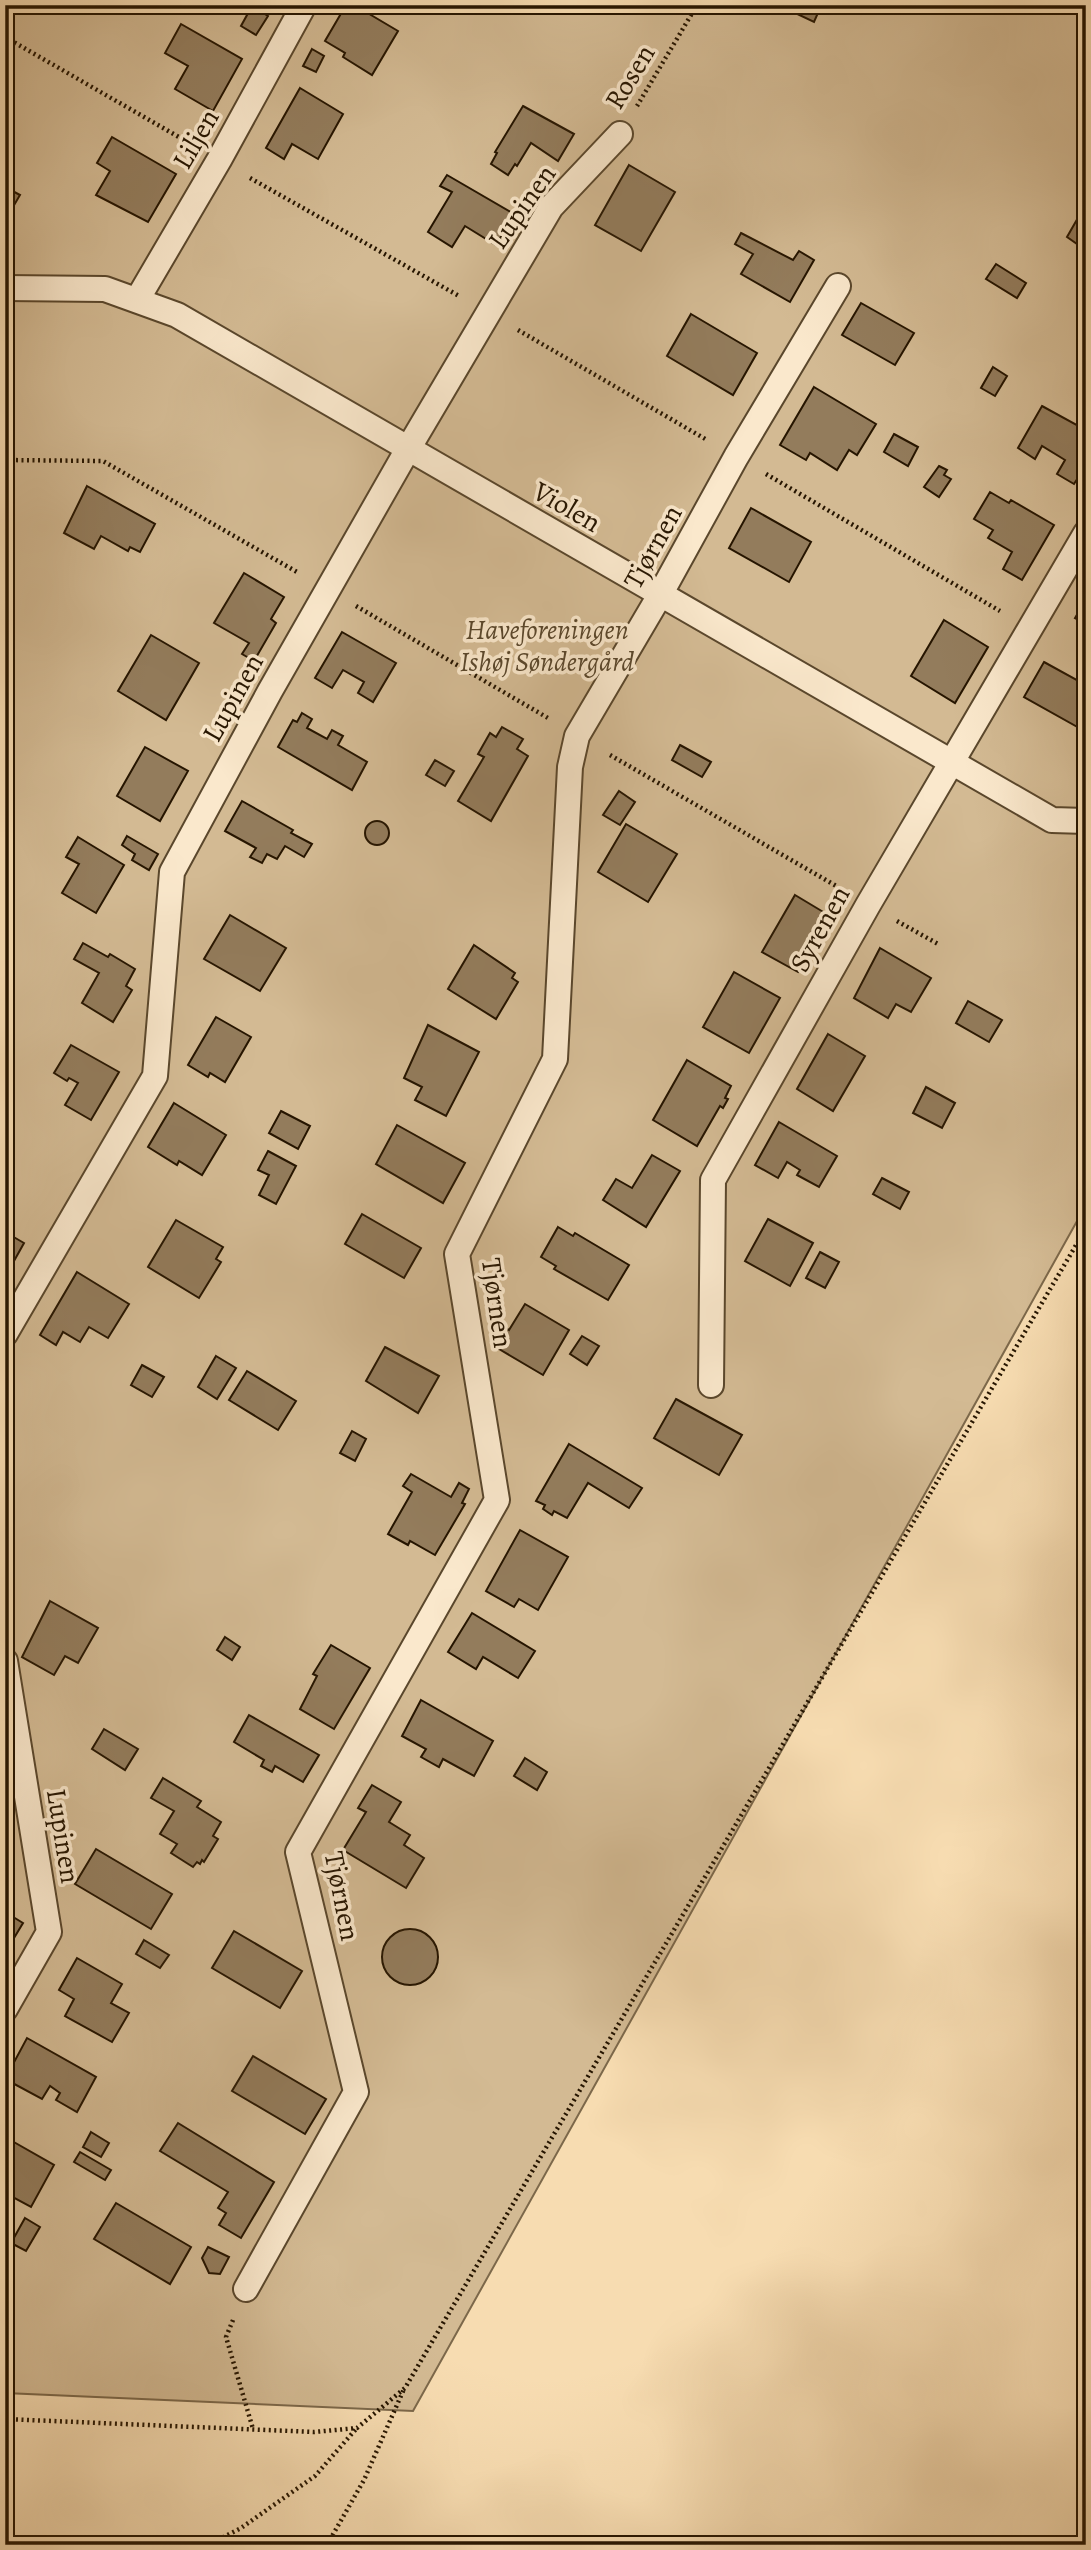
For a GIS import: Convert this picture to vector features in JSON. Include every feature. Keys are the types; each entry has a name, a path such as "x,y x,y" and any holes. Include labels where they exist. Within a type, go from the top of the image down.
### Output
{"lane":[{"name":"Liljen","path":"137,300 219,160 304,5"},
{"name":"Lupinen","path":"5,1334 155,1076 172,872 270,691 408,449 551,207 620,134"},
{"name":"Tjørnen","path":"246,2290 356,2092 298,1852 497,1500 457,1254 555,1059 570,767 577,736 660,595 736,457 838,286"},
{"name":"Violen","path":"5,288 105,289 177,315 1052,820 1086,821"},
{"name":"Syrenen","path":"711,1385 713,1180 868,905 1086,533"},
{"name":"Lupinen","path":"5,1661 49,1931 5,2009"}],"path":[{"name":"Rosen","path":"620,134 697,5"},
{"path":"5,460 103,461 938,944"},
{"path":"327,2545 364,2480 405,2388 1086,1228"},
{"path":"246,2290 226,2337 253,2429"},
{"path":"208,2545 241,2528 314,2476 357,2428 405,2388"},
{"path":"5,2419 314,2432 357,2428"}],"green space":[{"name":"Haveforeningen Ishøj Søndergård","path":"5,5 1086,5 1086,1205 413,2411 5,2393"}],"building":[{"path":"346,5 354,5 398,31 372,75 343,57 345,53 325,41"},
{"path":"796,5 821,6 814,22 793,12"},
{"path":"252,6 268,16 256,35 241,26"},
{"path":"181,24 242,59 213,111 175,89 188,66 165,53"},
{"path":"312,49 324,56 316,72 303,66"},
{"path":"300,88 343,114 318,159 292,144 284,159 266,148"},
{"path":"523,106 574,134 558,161 531,143 508,175 491,164 497,153 495,152"},
{"path":"112,137 176,174 148,222 96,195 110,171 97,163"},
{"path":"629,165 675,192 641,251 595,225"},
{"path":"447,175 514,214 496,245 465,226 452,247 428,232 452,192 440,186"},
{"path":"5,187 20,195 6,219 5,218"},
{"path":"1079,216 1086,219 1086,237 1080,246 1067,237"},
{"path":"741,233 793,260 799,251 814,260 790,302 741,274 753,254 735,244"},
{"path":"996,264 1026,283 1017,298 986,279"},
{"path":"861,303 914,333 895,365 842,335"},
{"path":"691,314 757,353 733,395 667,356"},
{"path":"993,367 1007,376 995,396 981,388"},
{"path":"814,387 876,424 857,455 849,450 837,470 810,453 806,460 780,445"},
{"path":"1042,406 1086,430 1086,472 1083,470 1074,484 1057,474 1065,460 1042,446 1035,459 1018,448"},
{"path":"894,434 918,447 908,466 884,452"},
{"path":"939,466 947,470 944,475 951,479 939,497 924,487"},
{"path":"87,486 155,524 140,552 130,547 128,551 101,536 94,549 64,533"},
{"path":"990,492 1009,503 1011,500 1054,525 1022,580 1003,569 1012,552 988,538 993,530 974,519"},
{"path":"751,508 811,542 789,582 729,548"},
{"path":"244,573 284,597 271,619 276,623 254,661 242,654 249,643 214,623"},
{"path":"1086,599 1086,624 1075,618"},
{"path":"944,620 988,647 955,703 911,676"},
{"path":"342,632 396,663 373,702 358,693 364,682 343,670 332,688 315,678"},
{"path":"151,635 199,663 166,720 118,691"},
{"path":"1044,662 1086,685 1086,722 1081,729 1024,697"},
{"path":"302,713 312,719 307,728 327,739 332,730 343,736 338,745 367,762 352,790 278,747 293,720 297,722"},
{"path":"502,727 523,739 517,749 528,756 491,821 458,801 484,757 478,754 490,733 496,737"},
{"path":"680,745 711,762 702,777 672,760"},
{"path":"145,747 188,771 160,821 117,796"},
{"path":"435,760 454,771 445,786 426,775"},
{"path":"619,791 635,802 620,825 603,815"},
{"path":"242,801 312,844 304,857 285,846 277,859 267,854 262,863 250,857 256,848 225,831"},
{"path":"377,821 386,824 389,833 386,842 377,845 368,842 365,833 368,824"},
{"path":"626,824 677,854 648,902 598,872"},
{"path":"127,836 158,854 149,870 132,860 135,854 122,845"},
{"path":"78,837 124,865 96,913 62,893 79,864 66,857"},
{"path":"795,895 830,916 798,972 762,952"},
{"path":"230,915 286,948 260,991 204,959"},
{"path":"83,943 108,957 110,954 135,969 126,986 132,990 113,1022 82,1003 99,973 74,959"},
{"path":"474,945 515,973 512,978 518,982 496,1019 448,989"},
{"path":"880,948 931,978 911,1012 896,1004 888,1018 854,998"},
{"path":"734,972 780,998 749,1053 703,1027"},
{"path":"968,1001 1002,1020 989,1042 956,1023"},
{"path":"216,1017 251,1037 225,1082 210,1073 208,1077 188,1065"},
{"path":"428,1025 479,1052 446,1116 415,1100 422,1087 404,1078"},
{"path":"828,1034 865,1056 833,1111 797,1089"},
{"path":"71,1045 119,1072 91,1120 65,1105 78,1083 69,1078 67,1081 54,1073"},
{"path":"687,1060 731,1086 723,1108 720,1106 697,1146 653,1120"},
{"path":"926,1087 955,1103 942,1128 913,1113"},
{"path":"174,1103 226,1135 202,1175 179,1161 177,1165 148,1147"},
{"path":"281,1111 310,1126 298,1149 269,1133"},
{"path":"779,1122 837,1156 819,1187 797,1175 800,1170 787,1162 778,1178 755,1165"},
{"path":"397,1125 465,1163 443,1203 376,1164"},
{"path":"268,1151 296,1166 276,1204 259,1195 269,1175 258,1170"},
{"path":"652,1155 680,1171 646,1227 603,1200 616,1179 632,1188"},
{"path":"882,1178 909,1192 900,1209 873,1194"},
{"path":"362,1214 421,1248 404,1278 345,1244"},
{"path":"768,1219 813,1243 790,1286 745,1261"},
{"path":"176,1220 223,1247 216,1259 221,1262 199,1298 148,1267"},
{"path":"558,1227 573,1236 575,1233 629,1265 608,1300 554,1269 556,1266 541,1257"},
{"path":"5,1232 24,1243 9,1270 5,1268"},
{"path":"820,1252 839,1262 825,1288 806,1278"},
{"path":"77,1272 129,1304 108,1338 89,1327 80,1342 63,1332 56,1345 40,1335"},
{"path":"525,1304 569,1330 543,1375 499,1349 504,1341 500,1338 506,1328 509,1330"},
{"path":"582,1336 599,1346 587,1365 570,1354"},
{"path":"385,1347 439,1376 418,1413 366,1381"},
{"path":"216,1356 236,1368 217,1399 198,1387"},
{"path":"142,1365 164,1377 152,1397 131,1385"},
{"path":"247,1371 296,1401 278,1430 229,1400"},
{"path":"676,1399 742,1435 719,1475 654,1438"},
{"path":"352,1431 366,1439 355,1461 340,1453"},
{"path":"569,1444 642,1488 629,1508 588,1483 567,1518 554,1511 552,1515 543,1509 545,1505 536,1501"},
{"path":"411,1474 451,1497 459,1483 469,1489 462,1503 465,1504 435,1555 410,1541 408,1545 388,1534 412,1492 403,1486"},
{"path":"520,1530 568,1557 538,1610 519,1599 514,1607 486,1591"},
{"path":"50,1601 98,1628 78,1663 65,1656 54,1675 22,1657"},
{"path":"472,1613 535,1651 518,1678 483,1657 476,1669 448,1652"},
{"path":"225,1637 240,1647 232,1660 217,1650"},
{"path":"331,1645 370,1668 334,1729 300,1709 317,1676 313,1674"},
{"path":"421,1700 493,1741 474,1776 443,1759 439,1767 421,1757 426,1749 402,1736"},
{"path":"249,1715 319,1755 303,1782 275,1766 272,1772 261,1766 264,1760 234,1742"},
{"path":"104,1729 138,1749 125,1770 92,1749"},
{"path":"525,1758 547,1772 537,1790 514,1776"},
{"path":"163,1778 201,1801 197,1807 221,1822 213,1836 218,1839 204,1862 197,1862 193,1867 171,1853 177,1844 160,1834 174,1811 151,1798"},
{"path":"372,1785 401,1802 389,1822 410,1835 404,1845 424,1858 406,1888 343,1850 366,1812 358,1808"},
{"path":"96,1849 172,1894 151,1929 75,1884"},
{"path":"5,1912 23,1923 5,1953"},
{"path":"410,1929 421,1931 430,1937 436,1946 436,1968 430,1977 421,1983 410,1985 399,1983 390,1977 384,1968 382,1957 384,1946 390,1937 399,1931"},
{"path":"234,1931 302,1971 280,2008 212,1968"},
{"path":"144,1940 169,1955 160,1968 136,1954"},
{"path":"77,1958 122,1984 111,2003 129,2013 112,2042 65,2016 74,1999 59,1990"},
{"path":"27,2038 96,2077 77,2112 56,2100 60,2093 50,2086 42,2099 5,2079"},
{"path":"253,2056 326,2099 305,2134 232,2091"},
{"path":"178,2123 274,2182 241,2238 219,2225 226,2213 218,2208 228,2192 160,2151"},
{"path":"91,2132 109,2143 101,2157 83,2147"},
{"path":"5,2137 54,2165 31,2207 5,2193"},
{"path":"80,2152 111,2170 105,2180 74,2162"},
{"path":"116,2203 191,2247 170,2284 94,2239"},
{"path":"25,2218 40,2227 26,2251 11,2243"},
{"path":"208,2247 229,2257 220,2274 209,2273 202,2258"}]}
